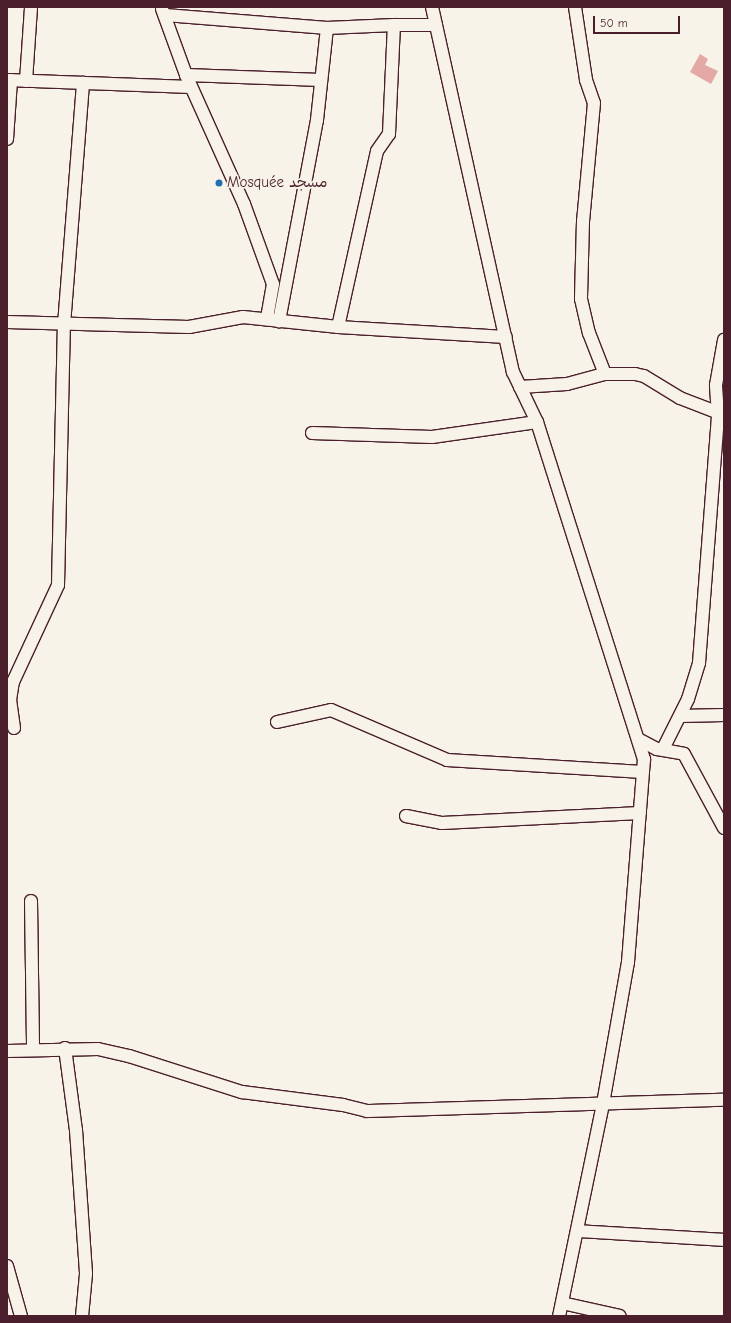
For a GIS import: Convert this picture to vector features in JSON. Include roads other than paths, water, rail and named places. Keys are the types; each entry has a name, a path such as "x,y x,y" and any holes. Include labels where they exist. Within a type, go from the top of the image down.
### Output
{"street":[{"path":"26,81 31,7"},
{"path":"432,7 506,337 520,387 536,422 644,759 628,962 603,1104 559,1316"},
{"path":"575,7 586,80 594,103 583,221 581,299 589,333 604,374"},
{"path":"273,320 273,284 244,204 191,87 163,11 327,28 436,25"},
{"path":"338,327 377,151 389,134 394,25"},
{"path":"273,320 317,120 327,28"},
{"path":"186,75 321,80"},
{"path":"7,139 9,80 191,87"},
{"path":"14,728 10,700 13,682 58,585 64,325 83,83"},
{"path":"7,322 64,325 189,327 226,318 273,320 338,327 506,337"},
{"path":"644,759 660,749 680,716 699,663 721,415 716,385 724,340"},
{"path":"520,387 567,384 604,374 644,376 672,394 721,415"},
{"path":"312,433 432,437 536,422"},
{"path":"277,722 331,710 447,760 643,772"},
{"path":"680,716 724,715"},
{"path":"638,739 660,749 678,751 688,759 724,828"},
{"path":"406,816 442,823 640,813"},
{"path":"31,900 33,1049"},
{"path":"65,1048 76,1130 86,1274 82,1316"},
{"path":"7,1051 65,1048 98,1049 129,1056 242,1092 343,1104 367,1111 724,1100"},
{"path":"577,1231 724,1240"},
{"path":"7,1266 21,1316"},
{"path":"562,1303 620,1316"}],"place":[{"name":"Mosquée مسجد","path":"219,183"}]}
